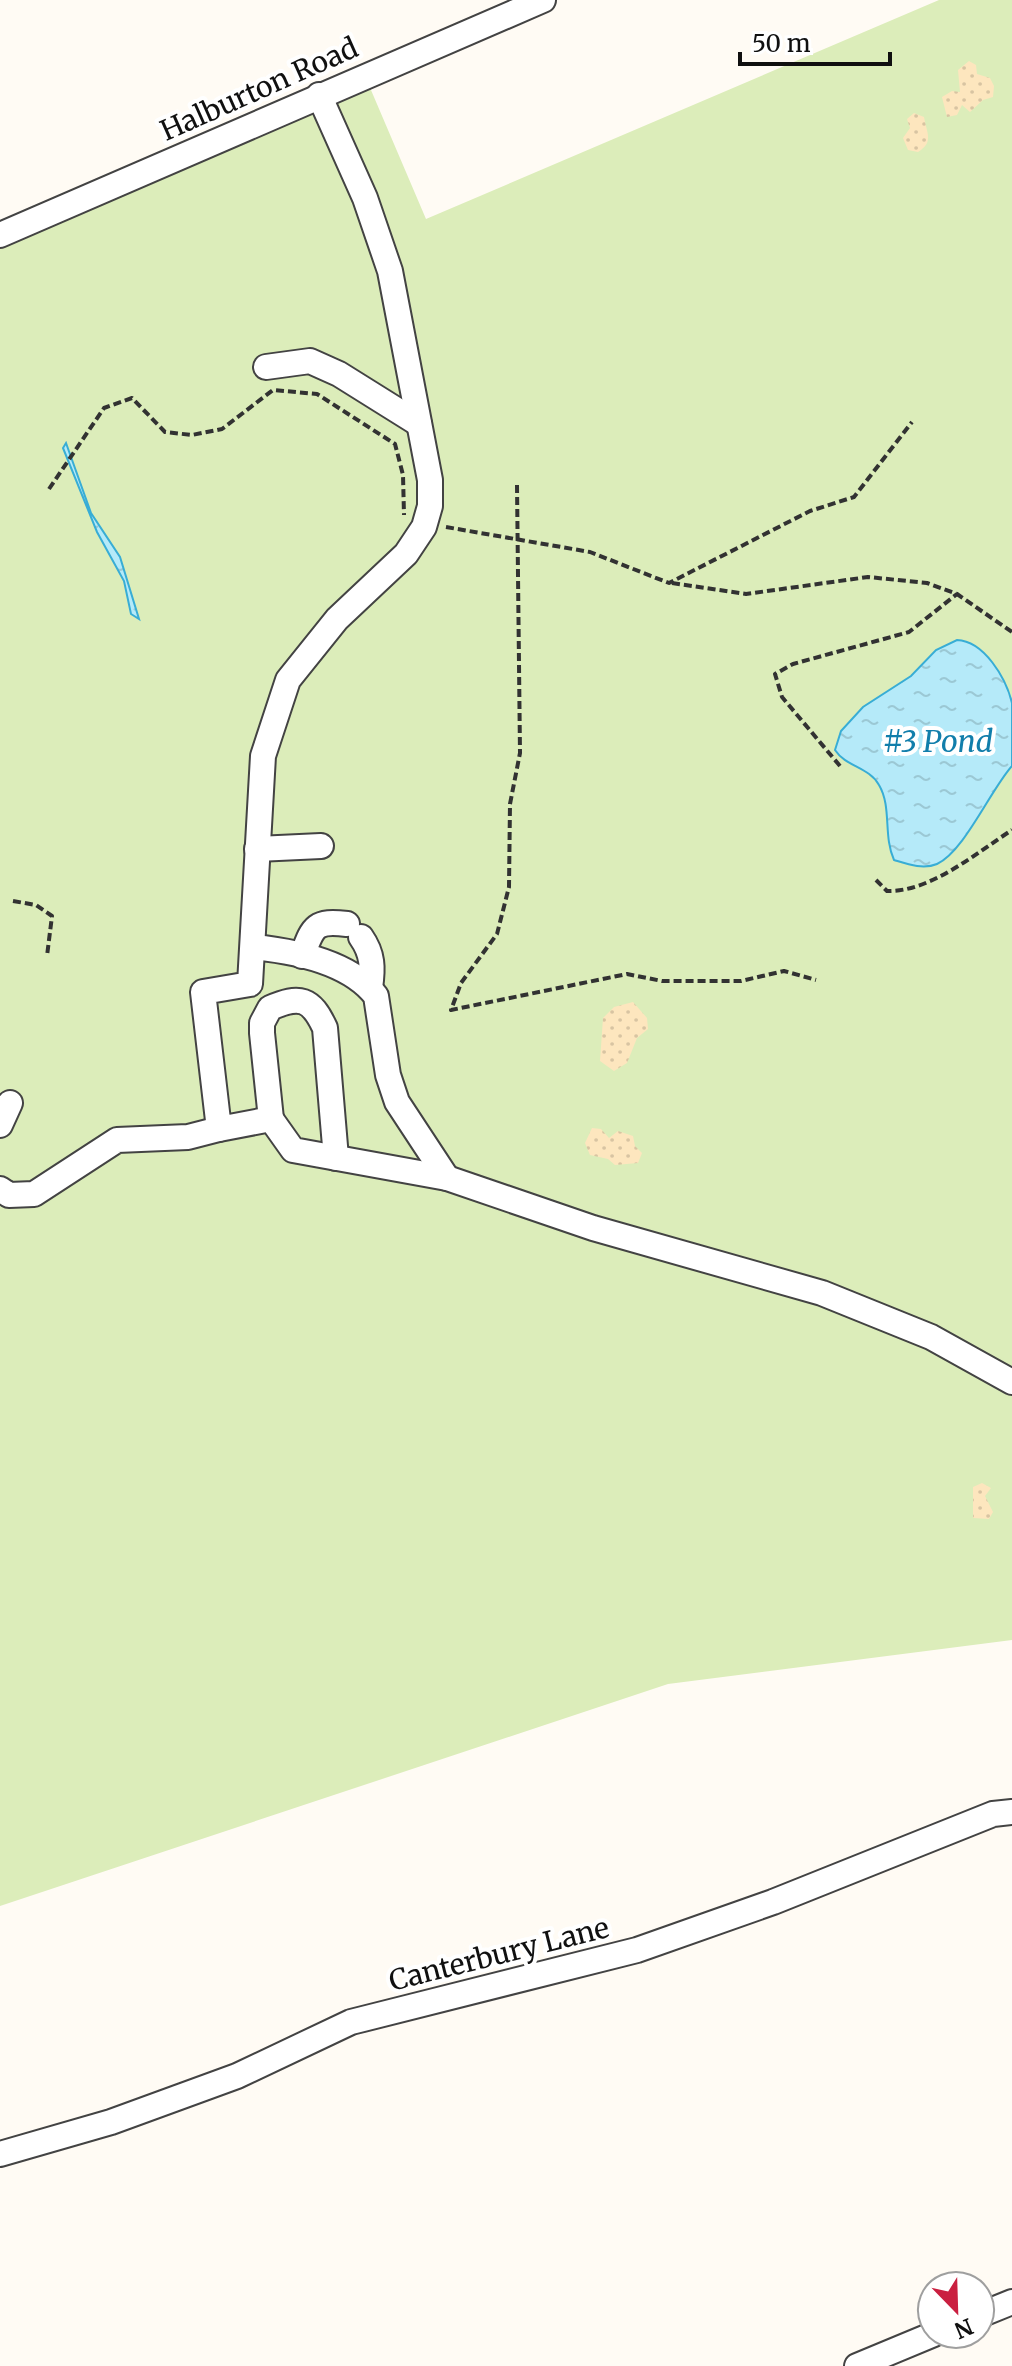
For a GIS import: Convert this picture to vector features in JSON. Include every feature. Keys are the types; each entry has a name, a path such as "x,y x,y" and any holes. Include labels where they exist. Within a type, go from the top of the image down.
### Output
{"street":[{"name":"Halburton Road","path":"0,235 543,0"},
{"path":"270,1008 250,984 263,756 288,680 337,619 406,554 425,524 430,506 430,480 390,271 378,231 319,95"},
{"path":"266,367 310,361 339,374 419,424"},
{"path":"257,849 321,846"},
{"path":"302,956 318,925 324,921 354,930 370,949 370,988"},
{"path":"253,947 302,956 354,975 370,988 376,996 388,1075 397,1102 447,1178"},
{"path":"219,1129 203,992 250,984"},
{"path":"336,1158 325,1028 316,1009 304,1000 286,1001 270,1008 262,1023 262,1033 271,1119 293,1150 336,1158 447,1178 593,1228 822,1293 931,1337 1012,1382"},
{"path":"0,1189 9,1195 34,1194 117,1140 188,1137 271,1119"},
{"name":"Canterbury Lane","path":"0,2154 111,2122 237,2076 351,2022 637,1950 773,1902 993,1814 1012,1812"},
{"path":"857,2366 916,2341"}],"path":[{"path":"49,489 104,408 132,398 165,432 192,435 222,429 273,390 317,394 395,444 403,475 404,521 590,552 669,583 746,594 868,577 927,583 957,594 1012,632"},
{"path":"669,583 810,511 854,497 912,422"},
{"path":"517,485 520,753 510,804 509,887 497,934 461,983 451,1010 627,974 662,981 741,981 784,971 816,980"},
{"path":"840,766 782,697 775,674 793,664 909,632 957,594"},
{"path":"876,880 887,891 903,892 941,874 1012,830"},
{"path":"13,901 36,905 52,916 47,956"}],"green space":[{"path":"939,0 1012,0 1012,1640 668,1684 0,1906 0,235 365,76 426,219"}],"sand":[{"path":"969,61 976,65 977,74 990,78 994,86 993,97 983,100 970,112 962,105 957,115 947,117 942,97 952,91 960,92 958,70"},
{"path":"914,113 924,117 928,137 926,145 918,152 908,150 903,138 910,128 907,119"},
{"path":"633,1002 647,1018 648,1029 637,1038 627,1063 614,1071 600,1061 603,1018 614,1007"},
{"path":"592,1128 601,1129 609,1138 618,1131 633,1136 635,1146 642,1153 638,1163 615,1165 608,1159 590,1155 585,1143"},
{"path":"982,1483 991,1488 985,1496 993,1512 989,1519 973,1518 973,1487"}],"water":[{"path":"66,443 91,513 120,557 139,619 131,614 124,581 97,532 63,448"},
{"name":"#3 Pond","path":"957,640 967,642 985,654 1005,683 1012,703 1012,766 957,847 937,864 915,866 894,860 883,794 875,779 835,750 841,731 863,707 911,676 936,650"}]}
